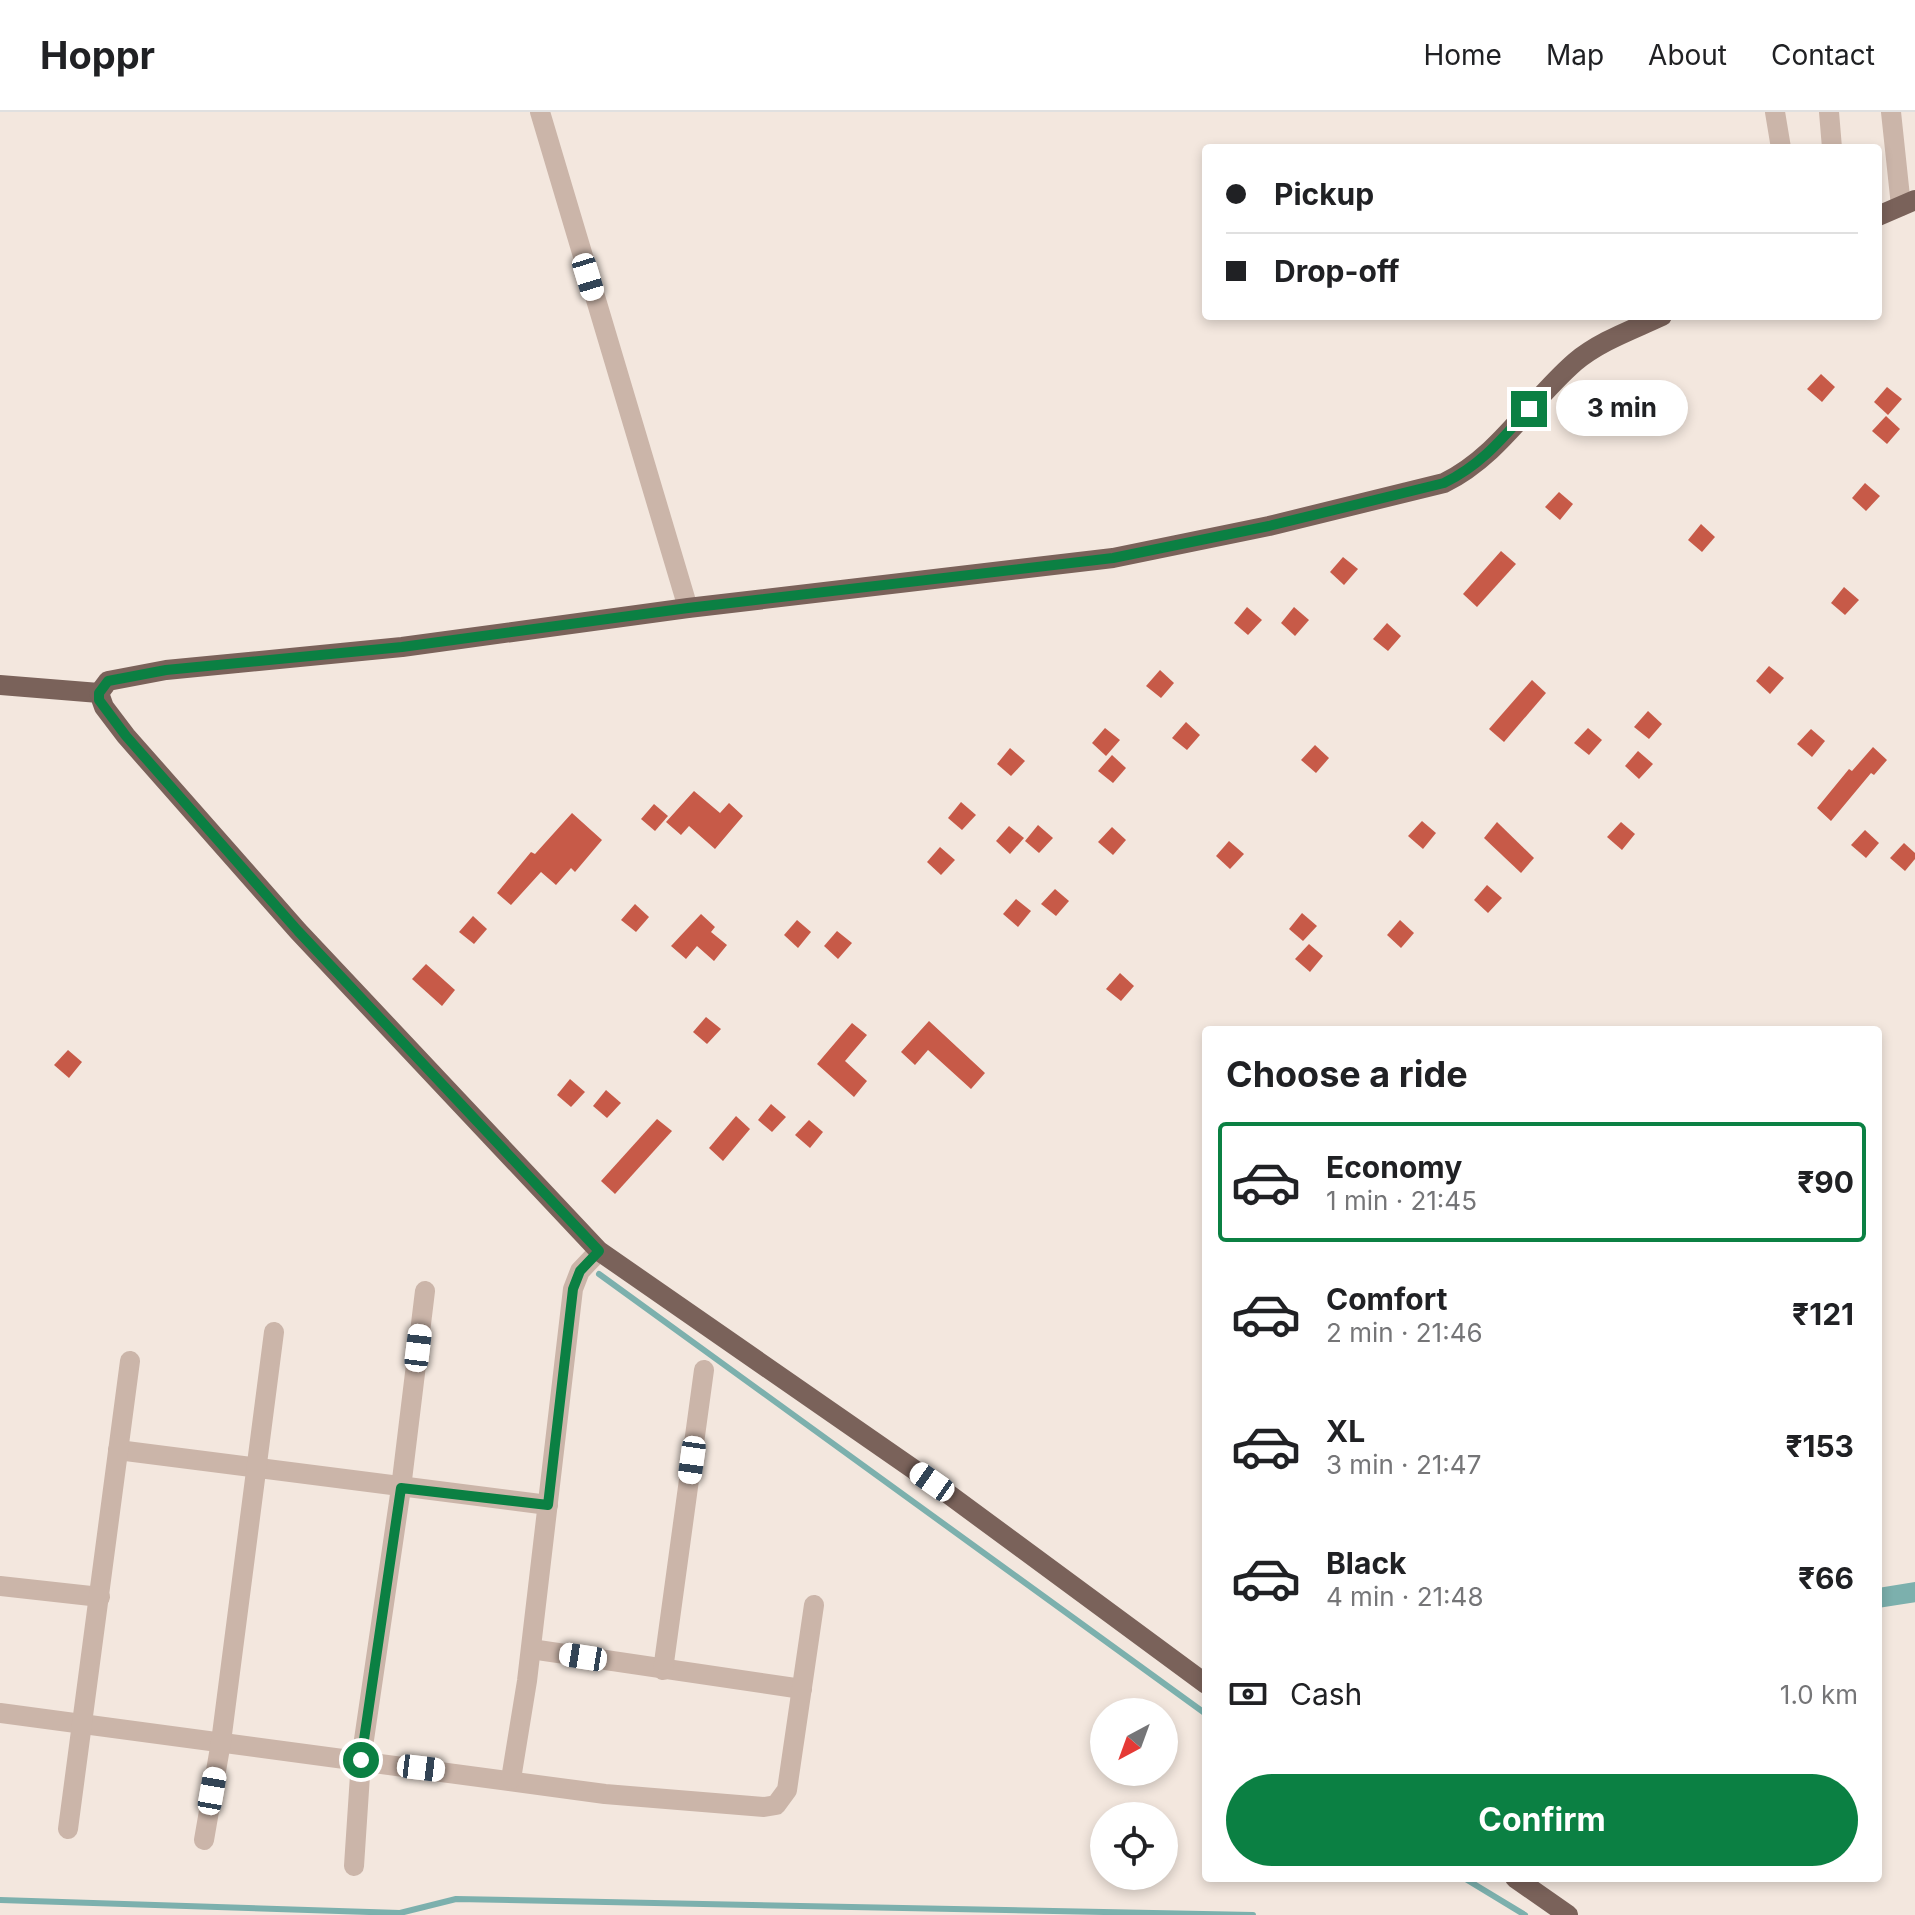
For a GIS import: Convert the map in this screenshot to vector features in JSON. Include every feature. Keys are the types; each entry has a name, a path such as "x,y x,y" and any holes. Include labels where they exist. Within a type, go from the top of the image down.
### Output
{"main road":[{"path":"1882,214 1908,203"},
{"path":"1202,1681 932,1482 590,1260 126,736 99,700 99,693 108,681 166,670 402,647 688,608 1154,551 1444,483 1470,470 1488,455 1549,386 1577,360 1599,345 1653,320"},
{"path":"0,685 99,693"},
{"path":"1521,1882 1566,1912"}],"street":[{"path":"540,112 688,608"},
{"path":"1775,112 1780,144"},
{"path":"1829,112 1832,144"},
{"path":"1891,112 1908,203"},
{"path":"511,1779 531,1649 573,1289 590,1260"},
{"path":"354,1866 361,1760 401,1488 425,1291"},
{"path":"204,1840 221,1742 274,1332"},
{"path":"68,1829 130,1361"},
{"path":"663,1670 704,1370"},
{"path":"118,1450 548,1505"},
{"path":"0,1586 100,1597"},
{"path":"0,1713 605,1794 764,1807 776,1805 787,1790 814,1605"},
{"path":"531,1649 802,1689"}],"building":[{"path":"1821,374 1835,387 1822,402 1807,389"},
{"path":"1887,387 1902,399 1888,415 1874,402"},
{"path":"1886,416 1900,429 1887,444 1872,431"},
{"path":"1865,483 1880,496 1866,511 1852,498"},
{"path":"1559,492 1573,504 1560,520 1545,507"},
{"path":"1701,524 1715,537 1702,552 1688,540"},
{"path":"1501,551 1516,564 1477,607 1463,594"},
{"path":"1343,557 1358,569 1344,585 1330,572"},
{"path":"1844,587 1859,600 1845,615 1831,603"},
{"path":"1247,607 1262,620 1248,635 1234,623"},
{"path":"1294,607 1309,620 1295,636 1281,623"},
{"path":"1387,623 1401,636 1388,651 1373,639"},
{"path":"1769,666 1784,678 1770,694 1756,681"},
{"path":"1160,670 1174,683 1161,698 1146,686"},
{"path":"1532,680 1546,693 1504,742 1489,729"},
{"path":"1648,711 1662,724 1649,739 1634,727"},
{"path":"1186,722 1200,735 1187,750 1172,738"},
{"path":"1105,728 1120,740 1106,756 1092,743"},
{"path":"1588,728 1602,740 1589,755 1574,743"},
{"path":"1811,729 1825,741 1812,757 1797,744"},
{"path":"1315,745 1329,758 1316,773 1301,760"},
{"path":"1873,747 1887,760 1874,775 1871,773 1831,821 1817,808 1849,769 1852,771"},
{"path":"1010,748 1025,761 1011,776 997,764"},
{"path":"1638,751 1653,764 1639,779 1625,766"},
{"path":"1112,755 1126,768 1113,783 1098,771"},
{"path":"694,791 720,813 729,803 743,816 715,849 689,826 681,835 666,822"},
{"path":"961,802 976,815 962,830 948,818"},
{"path":"654,804 668,816 655,831 641,819"},
{"path":"572,813 602,840 575,872 571,868 556,885 541,872 511,905 497,893 531,852 535,854"},
{"path":"1422,821 1436,833 1423,849 1408,836"},
{"path":"1497,822 1534,858 1521,873 1484,838"},
{"path":"1621,822 1635,834 1622,850 1607,837"},
{"path":"1038,825 1053,838 1039,853 1025,841"},
{"path":"1009,826 1024,838 1010,854 996,841"},
{"path":"1112,827 1126,840 1113,855 1098,842"},
{"path":"1865,830 1879,843 1866,858 1851,845"},
{"path":"1229,841 1244,854 1230,869 1216,856"},
{"path":"1904,843 1915,853 1915,859 1905,871 1890,858"},
{"path":"940,847 955,860 941,875 927,862"},
{"path":"1487,885 1502,898 1488,913 1474,900"},
{"path":"1055,889 1069,901 1056,916 1041,904"},
{"path":"1016,899 1031,911 1018,927 1003,914"},
{"path":"635,904 649,917 636,932 621,920"},
{"path":"1302,913 1317,926 1303,941 1289,929"},
{"path":"701,914 715,927 711,932 727,945 714,961 697,946 686,959 671,946"},
{"path":"473,916 487,929 474,944 459,932"},
{"path":"797,920 811,932 798,948 784,935"},
{"path":"1400,920 1414,933 1401,948 1387,935"},
{"path":"837,931 852,943 838,959 824,946"},
{"path":"1309,944 1323,956 1310,972 1295,959"},
{"path":"426,964 455,990 442,1006 412,979"},
{"path":"1120,973 1134,986 1121,1001 1106,989"},
{"path":"706,1017 721,1029 707,1044 693,1032"},
{"path":"929,1021 985,1073 971,1089 928,1050 915,1065 901,1052"},
{"path":"852,1023 867,1035 845,1061 867,1081 854,1097 817,1064"},
{"path":"68,1050 82,1062 69,1078 54,1065"},
{"path":"570,1079 585,1092 571,1107 557,1095"},
{"path":"606,1090 621,1103 607,1118 593,1106"},
{"path":"771,1104 786,1117 772,1132 758,1120"},
{"path":"736,1116 750,1129 723,1161 709,1148"},
{"path":"657,1119 672,1131 615,1194 601,1181"},
{"path":"809,1120 823,1132 810,1148 795,1135"}],"waterway":[{"path":"599,1274 1202,1711"},
{"path":"1882,1597 1915,1592"},
{"path":"1471,1882 1525,1915"},
{"path":"0,1900 400,1913 456,1899 1253,1915"}],"route":[{"path":"361,1760 401,1488 548,1505 573,1289 580,1271 599,1251 569,1223 298,931 126,736 99,700 103,686 108,681 166,670 402,647 1168,549 1444,483 1470,470 1488,455 1529,409"}]}
